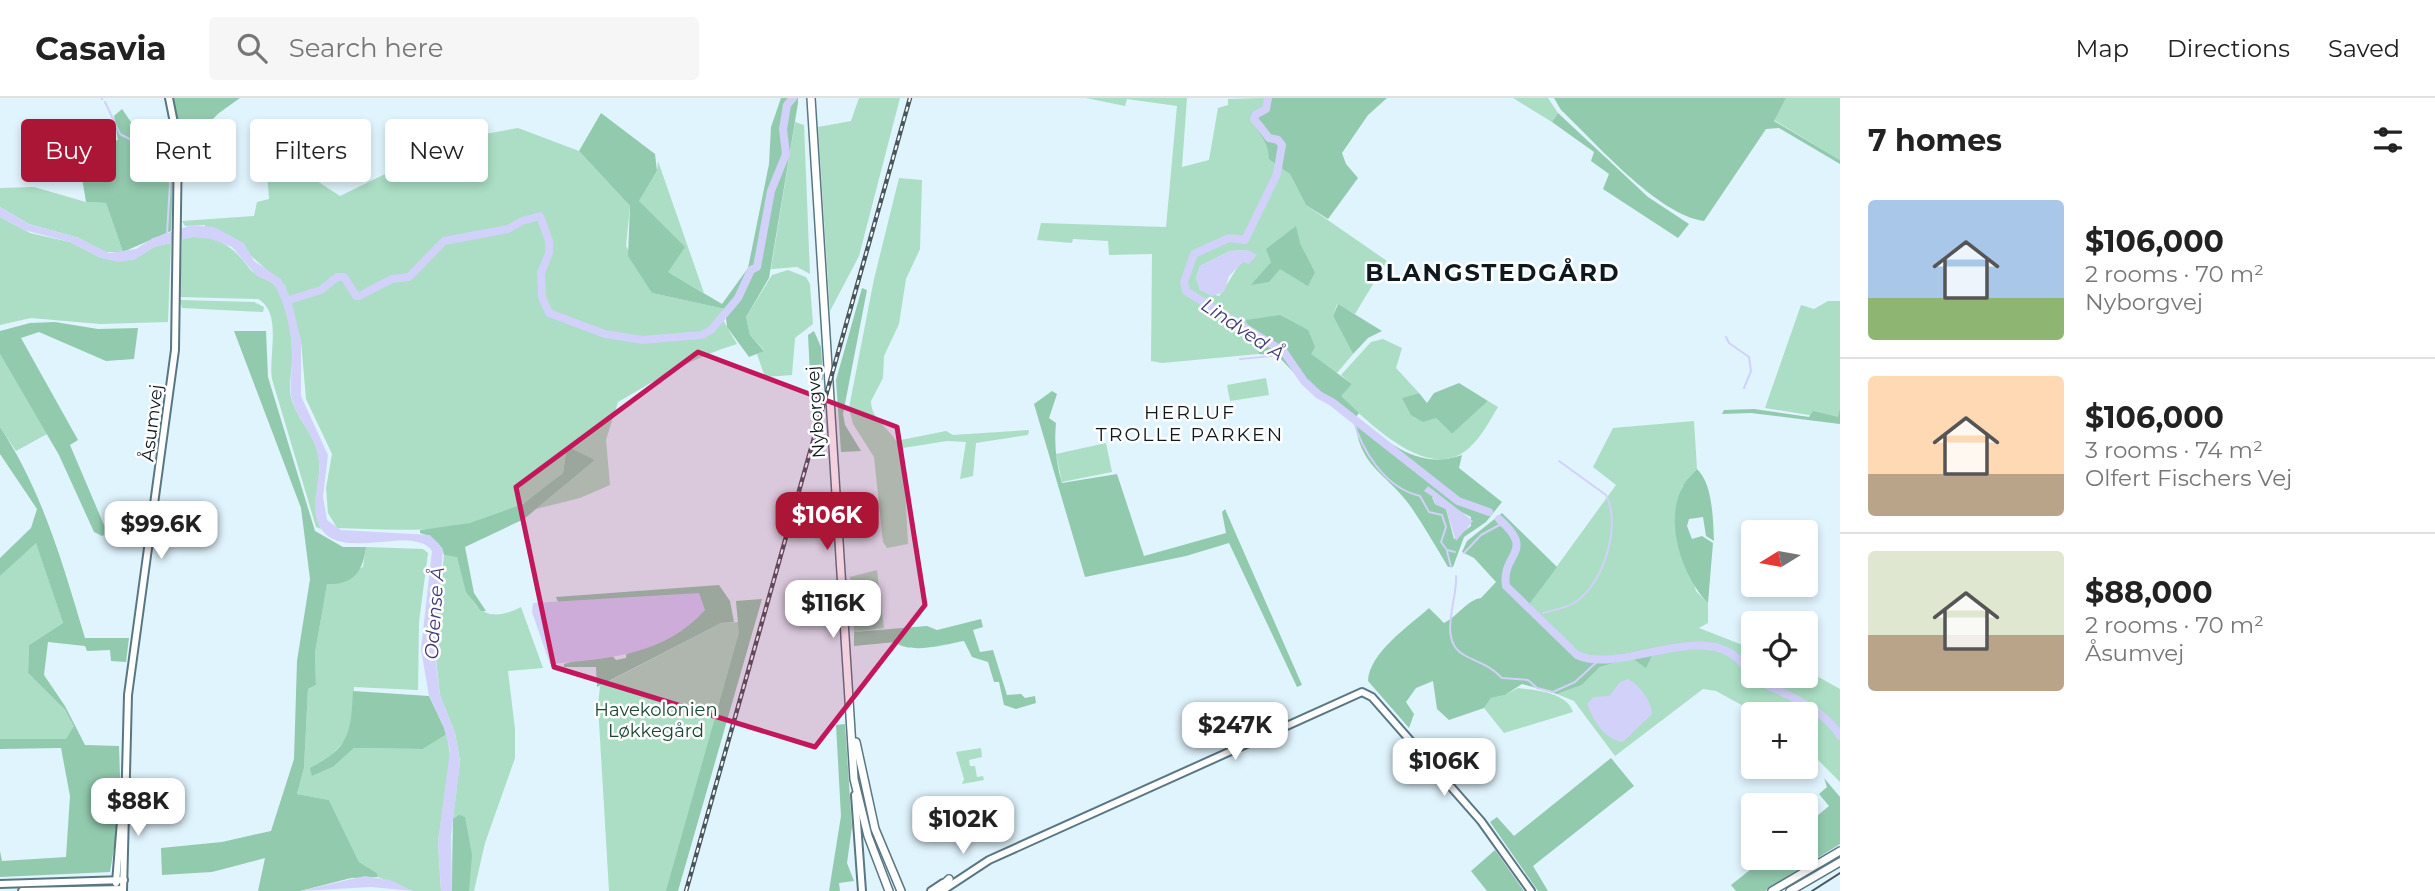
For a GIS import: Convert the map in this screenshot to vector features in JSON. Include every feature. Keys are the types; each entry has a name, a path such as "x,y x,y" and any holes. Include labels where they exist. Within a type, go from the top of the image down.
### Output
{"main road":[{"name":"Nyborgvej","path":"811,98 854,779"},
{"path":"851,707 869,807 882,849 901,891"},
{"path":"854,779 873,853 892,891"},
{"path":"1772,891 1840,851"},
{"path":"1790,891 1840,862"},
{"path":"1781,891 1801,872"},
{"path":"937,891 949,879"}],"street":[{"name":"Åsumvej","path":"120,890 128,695 175,350 178,143 169,98"},
{"path":"931,891 989,860 1362,692 1372,696 1459,795 1504,851 1531,891"},
{"name":"Nyborgvej","path":"854,779 862,891"},
{"path":"942,891 989,860"},
{"path":"0,884 120,880"},
{"path":"22,891 120,890"}],"highlighted area":[{"path":"698,352 897,427 925,605 815,747 554,667 516,487"}],"green space":[{"path":"173,98 240,98 213,119 177,119"},
{"path":"781,98 798,98 798,103 769,278 746,317 750,335 764,351 749,357 727,327 725,309 652,293 628,256 630,206 579,151 601,113 655,154 657,171 639,201 685,247 668,272 722,304 748,268 769,164 771,127"},
{"path":"859,98 900,98 859,256 830,311 818,127 851,121"},
{"path":"1086,98 1187,98 1182,167 1209,160 1218,108 1228,105 1228,99 1265,98 1263,106 1251,119 1290,174 1306,205 1387,261 1355,314 1337,304 1333,316 1353,354 1337,373 1247,320 1259,354 1162,363 1151,361 1152,254 1109,255 1108,241 1073,239 1072,243 1037,240 1041,223 1166,227 1177,106 1127,99 1125,106","holes":["1300,243 1315,272 1280,269 1252,285 1271,262","1248,250 1219,296 1200,290 1196,278 1200,266 1230,251"]},
{"path":"1265,98 1387,98 1368,115 1342,153 1346,164 1358,178 1328,219 1306,205 1290,174 1269,159 1266,144 1251,113 1263,106"},
{"path":"1513,98 1548,98 1558,113 1552,122"},
{"path":"1554,98 1786,98 1774,121 1840,160 1840,164 1779,128 1766,129 1704,221 1686,216 1648,192 1561,110"},
{"path":"1786,98 1840,98 1840,160 1774,120"},
{"path":"122,109 130,121 130,182 173,183 171,231 123,252 106,203 86,202 83,182 116,182 118,140 114,116"},
{"path":"1558,113 1648,197 1689,224 1678,238 1603,189 1609,174 1591,161 1594,152 1552,122"},
{"path":"795,122 804,125 810,274 797,267 771,269"},
{"path":"518,128 579,151 630,206 626,246 652,293 725,309 720,315 737,344 691,362 618,402 606,440 610,485 580,498 536,509 595,460 567,446 563,473 529,500 503,514 433,529 337,528 328,513 326,488 332,454 306,399 301,341 285,286 250,255 204,225 185,226 182,221 254,216 257,202 269,199 268,182 319,182 340,196 385,174 385,182 488,182 488,133"},
{"path":"658,161 704,293 668,272 639,201 657,171"},
{"path":"899,178 922,180 920,249 906,279 899,324 884,356 883,378 871,401 874,413 896,441 946,431 953,435 1029,430 1028,435 976,443 973,476 960,479 966,442 947,441 903,448 908,544 887,548 883,542 874,457 853,424 849,408 874,279"},
{"path":"34,187 86,202 106,203 123,252 104,252 79,238 29,224 0,207 0,188"},
{"path":"0,217 30,233 70,242 101,258 171,243 168,322 100,324 31,318 0,325"},
{"path":"1296,226 1300,243 1315,272 1308,286 1280,269 1269,282 1251,285 1271,262 1266,249"},
{"path":"210,238 226,245 253,272 270,281 280,295 291,342 291,397 315,444 319,461 316,512 321,529 316,527 272,379 273,336 270,314 258,299 180,297 182,239"},
{"path":"788,270 806,277 810,284 813,324 795,338 792,375 765,377 757,354 764,350 750,335 746,317 772,275"},
{"path":"862,288 867,290 843,414 845,425 861,451 841,452 836,380"},
{"path":"180,300 254,302 264,307 263,312 182,308"},
{"path":"1828,301 1840,301 1840,420 1765,408 1801,305 1814,309"},
{"path":"1338,304 1382,331 1368,338 1353,354 1333,316"},
{"path":"1280,315 1308,330 1315,347 1311,354 1352,384 1341,396 1359,413 1356,417 1392,444 1418,457 1446,459 1462,455 1459,468 1502,502 1486,522 1464,537 1453,567 1448,567 1411,507 1367,458 1361,448 1355,418 1324,395 1312,392 1278,356 1259,354 1246,320","holes":["1432,497 1471,517 1471,526 1454,539 1446,509 1435,504"]},
{"path":"55,322 98,329 138,328 134,359 106,361 39,332 21,338 78,440 70,445 104,525 118,526 133,504 151,503 132,513 116,528 102,536 94,532 59,455 0,354 0,331 30,323"},
{"path":"234,331 266,331 268,377 315,531 343,547 366,547 356,575 344,582 327,584 315,653 316,685 308,689 304,768 297,794 329,800 359,862 377,873 378,877 351,878 300,891 258,891 265,858 212,872 162,875 161,848 222,842 271,831 294,759 297,661 310,579 301,508"},
{"path":"814,331 821,347 823,380 810,375 808,335"},
{"path":"1383,339 1402,348 1396,368 1419,393 1403,398 1436,418 1452,434 1488,401 1498,407 1470,447 1454,457 1437,459 1419,455 1383,434 1340,396 1352,384 1341,375 1371,342"},
{"path":"0,354 47,434 16,451 0,427"},
{"path":"1266,378 1269,395 1230,401 1227,385"},
{"path":"1459,383 1488,401 1452,434 1436,418 1423,422 1411,415 1402,398 1419,393 1427,403 1434,393"},
{"path":"1052,391 1057,394 1049,418 1056,423 1056,453 1062,483 1117,474 1144,556 1226,533 1222,512 1225,509 1302,685 1297,687 1229,543 1186,556 1085,577 1034,404"},
{"path":"1754,409 1809,417 1813,411 1838,417 1840,409 1840,424 1751,413 1722,414 1724,410"},
{"path":"1694,421 1697,469 1682,487 1675,518 1696,591 1708,603 1708,623 1699,628 1741,644 1741,688 1818,688 1818,677 1840,689 1840,782 1818,760 1818,702 1741,702 1741,705 1716,691 1703,689 1615,756 1574,701 1557,694 1582,685 1600,667 1633,658 1652,658 1620,654 1593,658 1575,652 1560,633 1528,606 1616,485 1593,467 1613,428"},
{"path":"0,427 40,503 60,556 85,638 129,638 126,662 111,661 110,650 87,651 85,646 48,642 44,675 65,706 85,745 119,746 121,806 110,872 0,877 0,851 2,861 66,857 70,796 61,748 0,749 0,739 66,739 74,726 65,710 28,673 29,645 63,623 36,543 0,576 0,558 31,528 37,509 0,454"},
{"path":"1106,443 1112,472 1062,482 1056,454"},
{"path":"567,446 595,460 524,519 465,547 474,593 486,611 481,611 466,592 457,557 444,555 438,544 420,533 420,530 470,523 523,504 563,473"},
{"path":"1697,469 1709,493 1714,541 1706,536 1703,517 1689,519 1687,526 1692,539 1702,536 1713,543 1708,603 1684,564 1676,532 1677,500 1684,484"},
{"path":"1502,513 1557,567 1528,606 1560,633 1575,652 1593,658 1655,649 1646,668 1632,658 1600,667 1582,685 1557,694 1522,684 1505,695 1491,698 1484,708 1449,720 1437,709 1433,681 1416,688 1406,702 1414,714 1409,728 1368,681 1370,671 1382,650 1429,608 1444,623 1471,602 1481,598 1496,582 1474,558 1462,552 1467,541"},
{"path":"36,542 63,623 29,645 28,673 65,710 75,726 66,739 0,739 0,576"},
{"path":"366,547 423,549 428,553 419,622 418,690 354,687 351,734 312,776 333,767 354,748 423,749 447,734 450,756 438,842 441,891 413,891 378,877 377,873 359,862 329,800 297,794 304,768 308,689 316,685 315,653 327,583 363,567"},
{"path":"444,555 457,556 470,595 483,611 505,613 521,607 543,668 508,671 515,729 515,758 485,843 474,891 452,891 453,819 460,761 455,733 440,695 435,649"},
{"path":"877,570 884,628 854,632 850,577"},
{"path":"719,585 730,601 734,622 721,623 597,687 596,667 564,667 564,664 609,652 616,660 626,658 627,648 558,602 556,597"},
{"path":"762,599 678,891 666,891 739,633 736,601"},
{"path":"981,619 983,627 973,630 980,652 993,650 1007,695 1021,694 1025,698 1035,696 1036,703 1016,709 1004,705 999,682 994,682 988,662 972,657 964,641 919,648 902,646 895,642 854,646 854,632 927,626 937,630"},
{"name":"Havekolonien Løkkegård","path":"721,623 745,624 667,891 609,891 598,705 600,686"},
{"path":"1518,688 1557,696 1570,705 1573,712 1504,733 1484,708 1491,698"},
{"path":"353,691 429,696 447,734 423,749 354,748 333,767 312,776 310,768 333,753 346,737"},
{"path":"845,724 852,827 847,863 854,881 839,883 840,891 829,891 841,816 836,725"},
{"path":"981,748 982,757 969,760 970,766 975,766 977,777 983,776 984,780 962,784 964,779 956,752"},
{"path":"1611,758 1634,786 1533,866 1548,891 1538,891 1490,822 1497,817 1514,836"},
{"path":"1824,778 1840,797 1840,844 1818,858 1818,815 1829,806 1819,794 1827,787"},
{"path":"459,815 465,817 472,855 469,891 452,891 453,819"},
{"path":"1495,850 1524,891 1487,891 1471,871"},
{"path":"1750,870 1799,870 1765,891 1736,891 1731,885"}],"water":[{"name":"Odense Å","path":"0,207 29,224 79,238 109,253 136,249 153,238 192,225 214,227 244,243 254,261 281,279 291,299 301,341 301,396 328,455 323,497 327,520 341,530 430,535 443,549 435,654 440,695 455,733 460,762 451,836 452,891 441,891 438,842 450,750 443,725 429,696 421,649 432,551 423,544 411,541 346,543 332,539 322,530 315,513 318,453 292,399 292,347 285,310 274,284 257,276 232,247 211,239 192,237 155,247 134,260 118,262 101,258 70,242 24,230 0,217"},
{"path":"1248,250 1257,255 1249,264 1243,262 1229,276 1224,292 1212,296 1200,290 1196,278 1200,266 1230,251"},
{"path":"1428,486 1473,521 1456,541 1446,509 1435,504 1433,497 1424,491"},
{"path":"699,593 705,610 672,637 634,652 593,660 550,664 532,612 533,603"},
{"path":"1628,679 1644,694 1652,714 1623,742 1611,738 1601,729 1587,704 1593,697 1609,696 1620,682"},
{"path":"365,876 390,880 413,891 371,887 300,891"}],"waterway":[{"name":"Lindved Å","path":"286,301 321,290 337,277 344,277 356,296 359,296 392,279 409,277 444,241 508,229 522,221 540,216 549,241 549,253 541,273 542,297 549,313 605,334 642,340 702,335 711,330 738,298 751,270 757,267 771,191 786,154 783,129 787,105 793,98"},
{"name":"Lindved Å","path":"1268,98 1266,109 1255,115 1254,119 1269,138 1278,140 1282,145 1277,174 1245,240 1229,238 1194,254 1184,282 1186,291 1284,352 1304,381 1319,395 1332,402 1458,501 1489,512"},
{"path":"105,102 120,134 143,146 170,183 167,234"},
{"path":"1726,337 1729,343 1749,357 1751,371 1744,388"},
{"path":"1240,359 1272,356"},
{"name":"Lindved Å","path":"1353,418 1362,443 1376,466 1396,485 1420,496 1429,512 1442,515 1446,527 1441,542 1447,550 1455,552"},
{"path":"1543,613 1571,605 1584,595 1601,569 1611,538 1612,522 1606,495 1559,461"},
{"name":"Lindved Å","path":"1499,519 1510,530 1517,546 1508,566 1506,586 1577,655 1597,659 1620,658 1670,648 1717,648 1736,657 1751,677 1812,709 1833,726 1840,736"},
{"name":"Lindved Å","path":"1464,553 1481,535 1503,523"},
{"path":"1447,551 1451,567"},
{"path":"1456,576 1450,630 1452,640 1464,655 1488,667 1502,678 1528,680 1537,688 1553,692 1575,682 1600,659"}],"tram line":[{"path":"1812,891 1840,873"}],"railway":[{"path":"686,891 910,98"}],"district":[{"name":"BLANGSTEDGÅRD","path":"1493,273"},
{"name":"HERLUF TROLLE PARKEN","path":"1190,423"}]}
